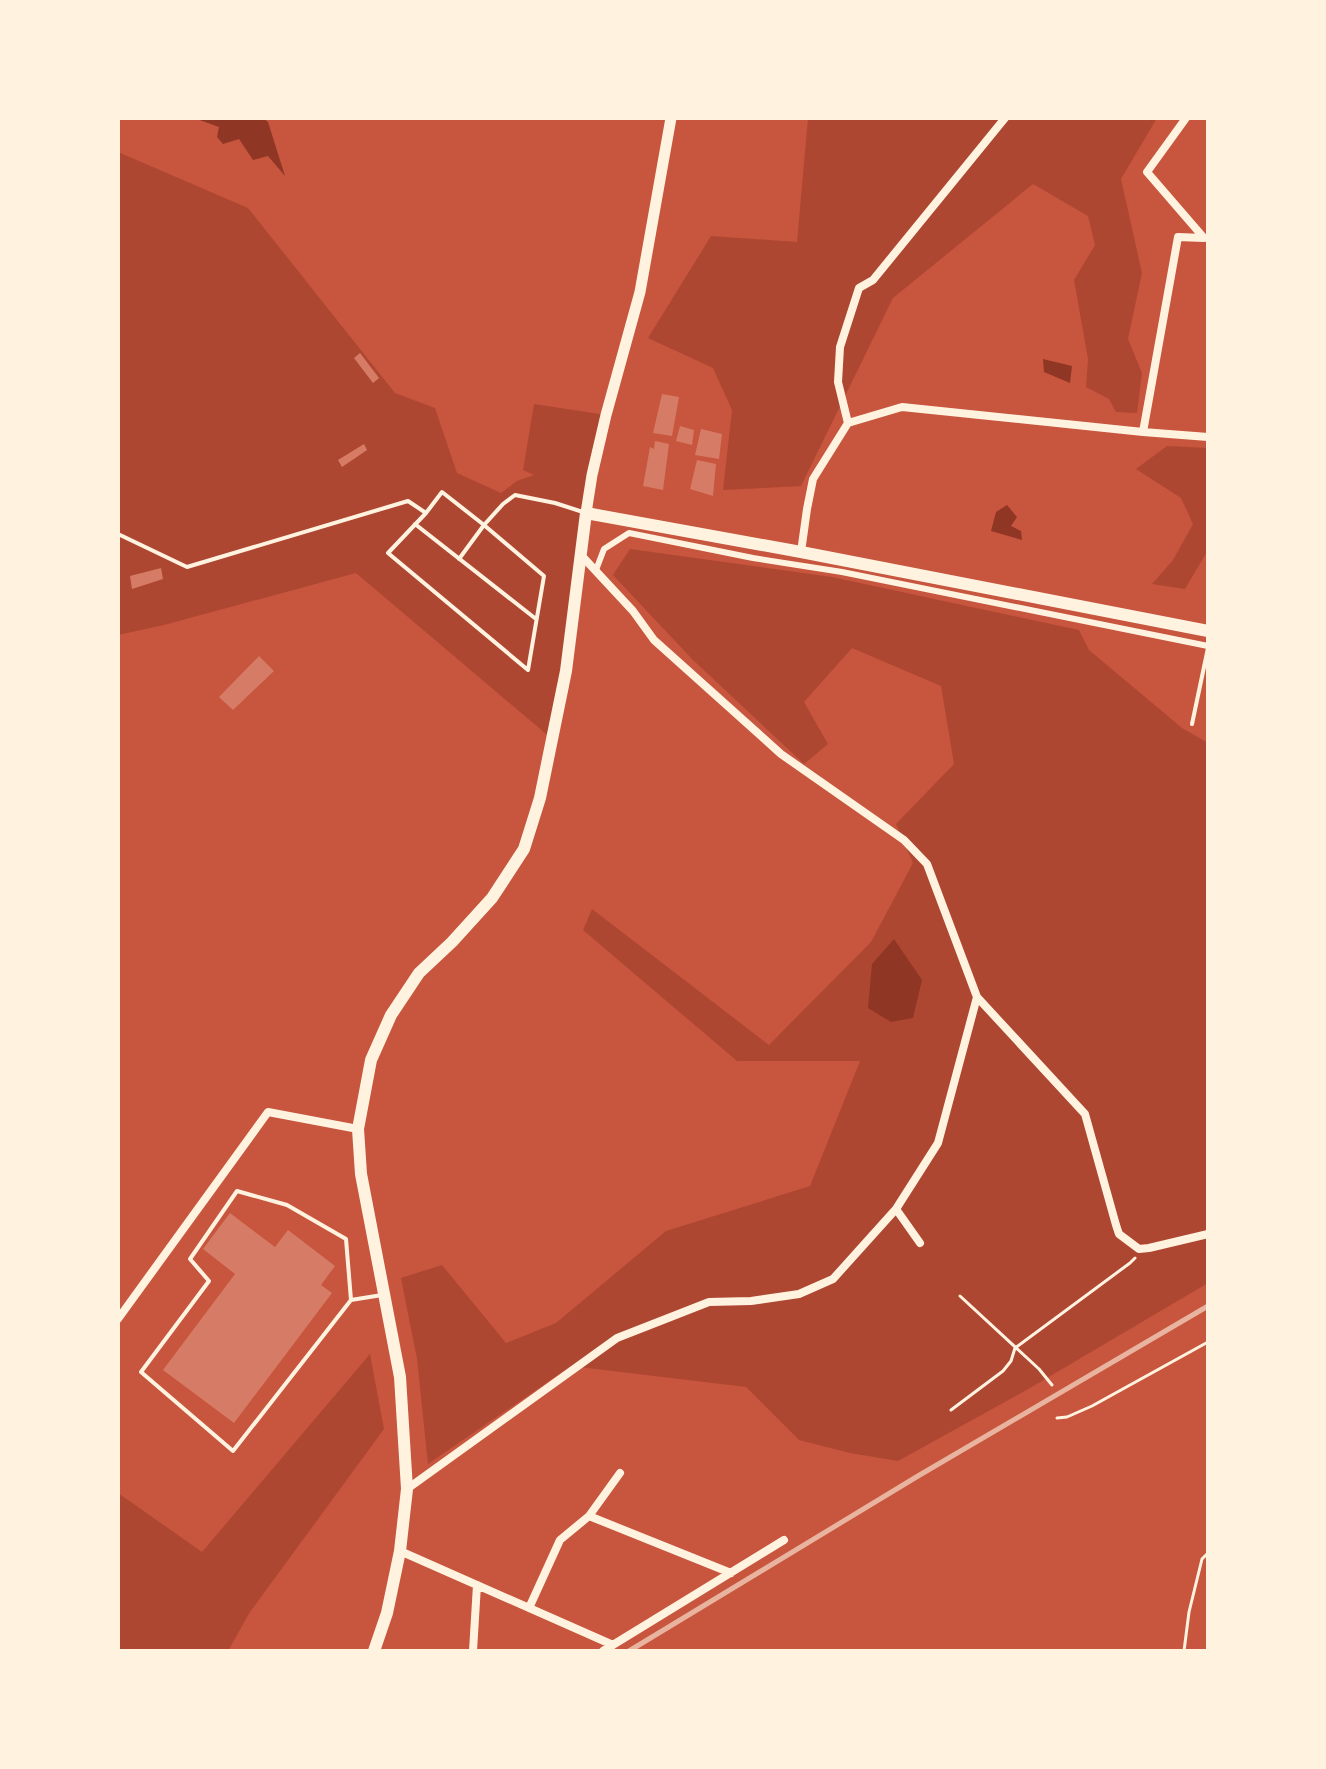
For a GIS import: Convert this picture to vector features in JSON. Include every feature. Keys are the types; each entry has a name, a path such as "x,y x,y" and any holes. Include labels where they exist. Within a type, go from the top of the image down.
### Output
{"main road":[{"path":"374,1651 387,1613 400,1551 407,1489 400,1377 361,1174 358,1129 371,1060 391,1015 419,973 492,898 524,849 540,798 566,671 586,513 1208,631"}],"street":[{"path":"586,513 606,415 640,292 671,118"},
{"path":"848,423 838,382 840,347 859,288 873,280 1005,118"},
{"path":"1186,118 1147,172 1206,238"},
{"path":"1143,432 1178,237 1206,238"},
{"path":"801,552 813,479 848,423 902,407 1208,437"},
{"path":"596,570 604,549 629,533 842,572 1208,647"},
{"path":"581,555 633,611 654,640 781,754 904,840 927,864 977,997 1085,1114 1119,1234 1139,1249 1208,1234"},
{"path":"407,1489 617,1338 709,1302 751,1301 799,1294 833,1279 896,1209 938,1143 977,997"},
{"path":"118,1319 268,1112 358,1129"},
{"path":"896,1209 920,1243"},
{"path":"529,1608 560,1540 589,1516 620,1473"},
{"path":"589,1516 731,1573"},
{"path":"603,1651 784,1540"},
{"path":"400,1551 613,1645"},
{"path":"473,1651 477,1585"}],"lane":[{"path":"442,492 544,576 528,670 388,553 426,513 442,492"},
{"path":"459,559 484,525 515,495 586,513"},
{"path":"118,534 187,567 408,501 426,513"},
{"path":"415,524 536,619"},
{"path":"1192,724 1208,647"},
{"path":"351,1300 346,1239 287,1205 237,1191 190,1259 209,1281 141,1372 233,1451 351,1300 384,1295"}],"path":[{"path":"951,1410 1003,1371 1011,1361 1015,1348 1130,1263 1142,1249"},
{"path":"960,1296 1039,1369 1052,1385"},
{"path":"1057,1418 1092,1406 1208,1342"},
{"path":"1184,1651 1189,1612 1202,1559 1208,1553"}],"shaded area":[{"path":"194,118 263,118 268,122 285,176 268,156 253,160 239,139 223,144 217,137 219,127"},
{"path":"808,118 1157,118 1121,179 1142,273 1128,339 1142,373 1137,413 1116,412 1109,399 1086,387 1088,359 1074,280 1095,245 1088,216 1033,184 893,298 801,486 723,490 732,410 713,368 648,338 711,236 797,242"},
{"path":"118,152 248,208 395,393 435,408 457,473 501,493 517,481 534,475 523,470 534,404 606,415 552,739 356,573 118,635"},
{"path":"1043,359 1072,366 1070,383 1044,372"},
{"path":"1167,446 1208,448 1208,550 1185,589 1152,584 1173,560 1193,524 1181,498 1136,469"},
{"path":"1007,505 1017,517 1011,526 1021,531 1022,540 991,531 996,512"},
{"path":"630,549 832,577 1079,630 1089,650 1182,728 1208,743 1208,1283 1030,1388 898,1461 799,1440 746,1387 571,1366 428,1464 417,1359 401,1278 442,1265 506,1343 556,1323 666,1231 810,1186 860,1061 737,1061 583,930 592,909 769,1045 871,942 913,863 896,824 954,764 941,686 852,648 804,702 828,744 804,764 692,659 613,575"},
{"path":"894,939 922,980 913,1018 891,1022 868,1008 872,964"},
{"path":"370,1354 384,1429 250,1612 228,1651 118,1651 118,1493 202,1552"}],"building":[{"path":"360,353 379,378 373,383 354,358"},
{"path":"662,394 679,397 672,436 653,433"},
{"path":"680,426 694,430 692,445 676,441"},
{"path":"701,429 722,434 719,459 695,455"},
{"path":"655,441 669,444 663,490 643,486 650,447 654,449"},
{"path":"364,444 367,450 342,467 338,460"},
{"path":"697,460 716,464 713,496 690,489"},
{"path":"161,568 163,579 132,589 130,576"},
{"path":"259,656 274,671 233,710 219,697"},
{"path":"230,1213 275,1247 288,1230 335,1266 321,1285 332,1293 234,1423 163,1370 235,1274 203,1249"}],"railway":[{"path":"629,1651 918,1476 1208,1306"}]}
